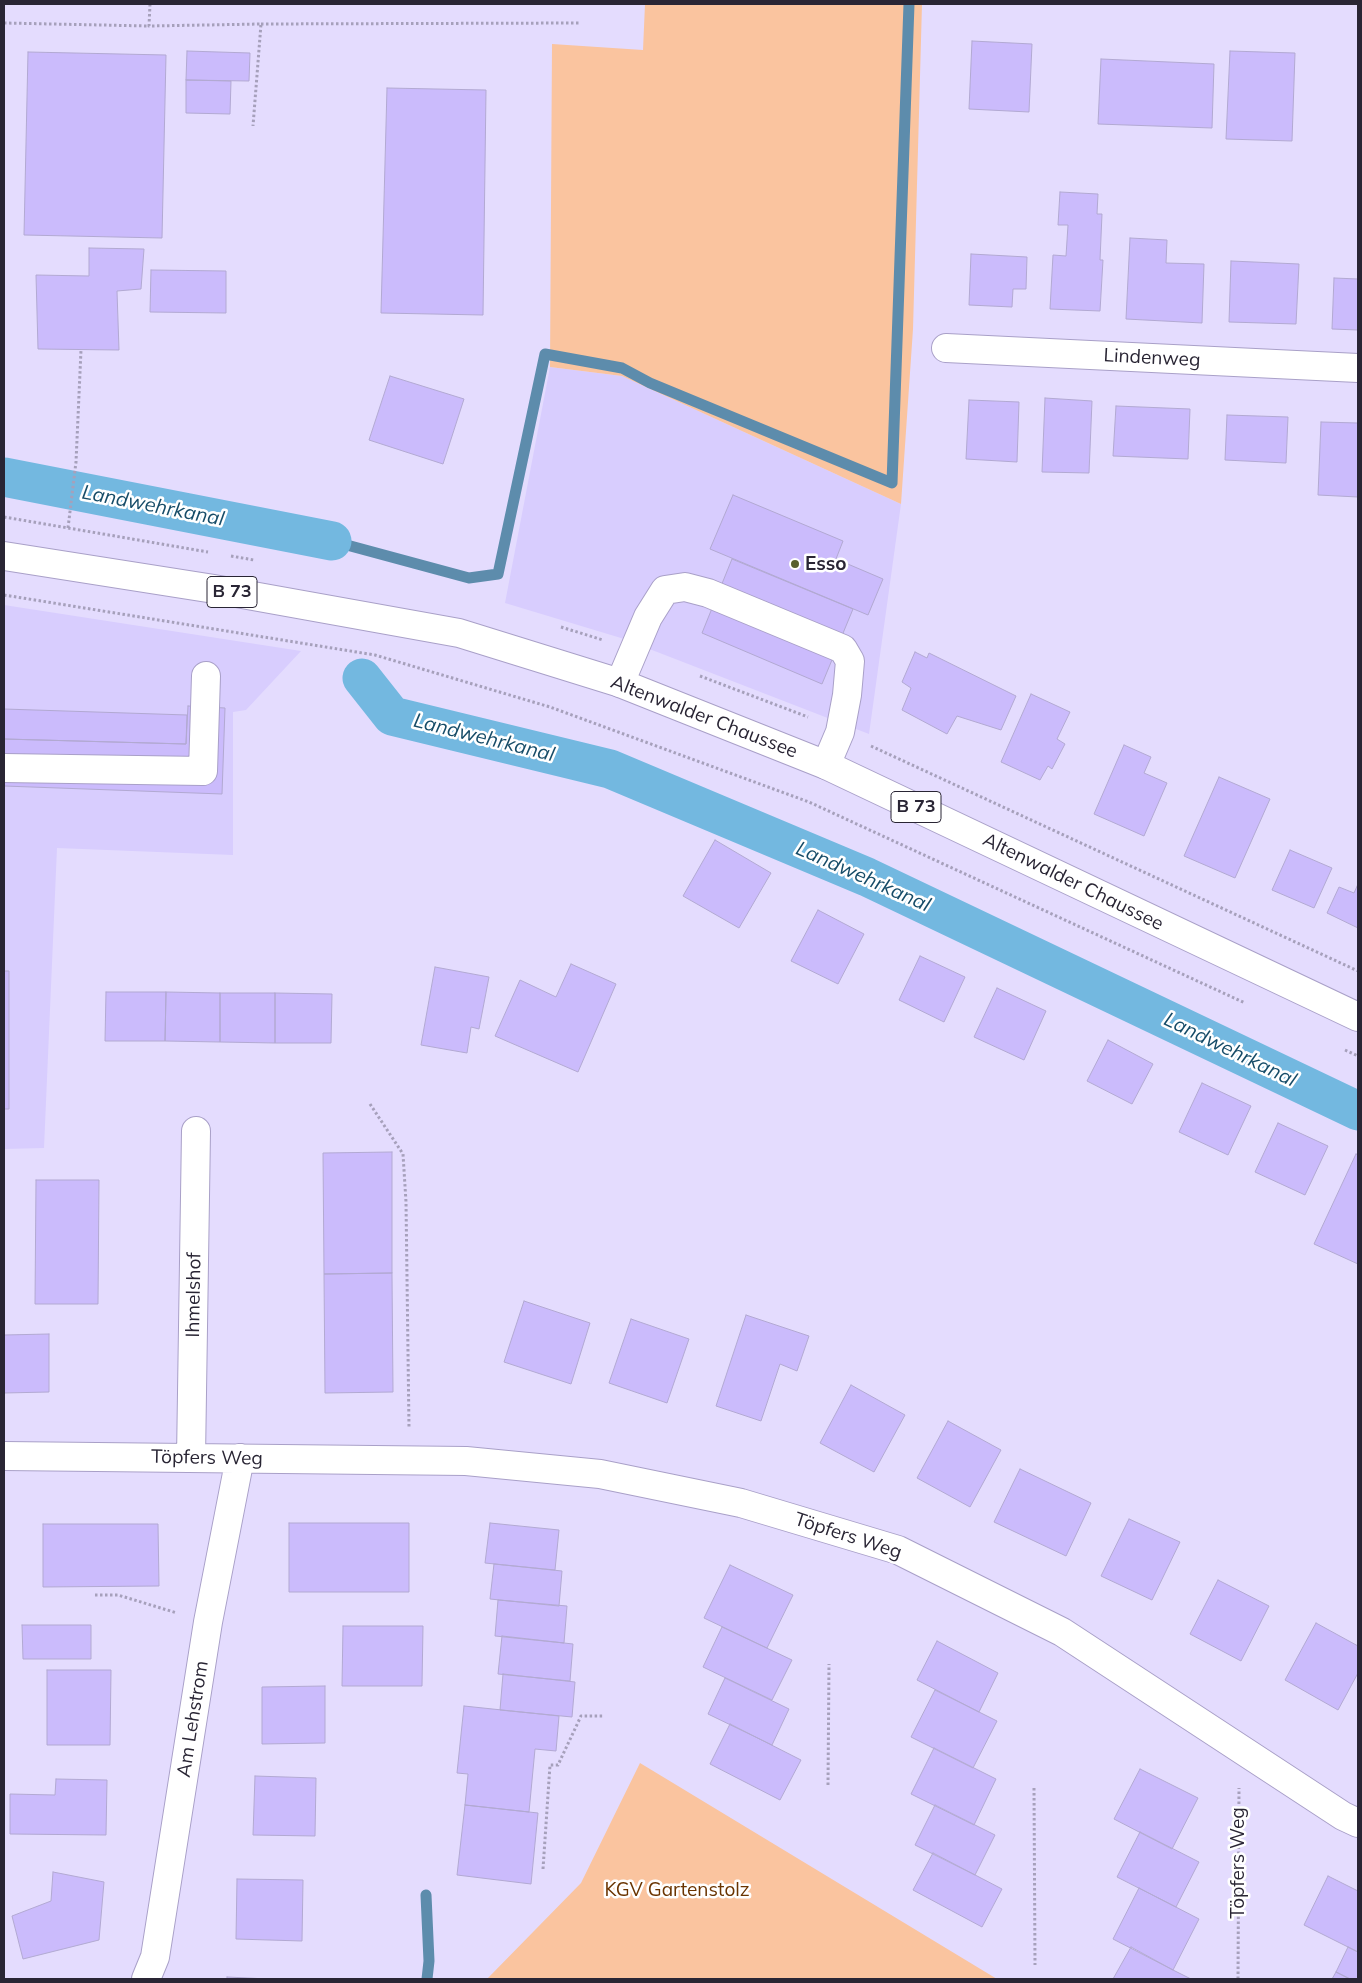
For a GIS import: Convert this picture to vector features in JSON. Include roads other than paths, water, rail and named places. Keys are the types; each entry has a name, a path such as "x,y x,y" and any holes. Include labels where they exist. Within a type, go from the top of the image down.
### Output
{"street":[{"name":"Lindenweg","path":"946,348 1358,368"},
{"name":"Altenwalder Chaussee","path":"4,556 214,589 459,634 620,683 826,765 1358,1017"},
{"path":"620,683 648,617 665,590 685,587 708,593 843,648 850,661 847,695 840,732 826,765"},
{"path":"4,768 203,771 206,676"},
{"name":"Ihmelshof","path":"191,1458 196,1131"},
{"name":"Töpfers Weg","path":"4,1456 466,1461 600,1474 741,1503 898,1550 1062,1632 1343,1816 1358,1823"},
{"name":"Am Lehstrom","path":"146,1979 155,1957 208,1622 240,1458"}],"waterway":[{"path":"332,541 469,578 498,574 545,354 622,368 650,383 892,483 909,4"},
{"name":"Landwehrkanal","path":"4,477 332,541"},
{"name":"Landwehrkanal","path":"362,678 392,716 610,769 867,877 1358,1111"},
{"path":"426,1895 429,1961 427,1979"}],"place":[{"name":"Esso","path":"795,564"}],"park label":[{"name":"KGV Gartenstolz","path":"677,1890"}]}
